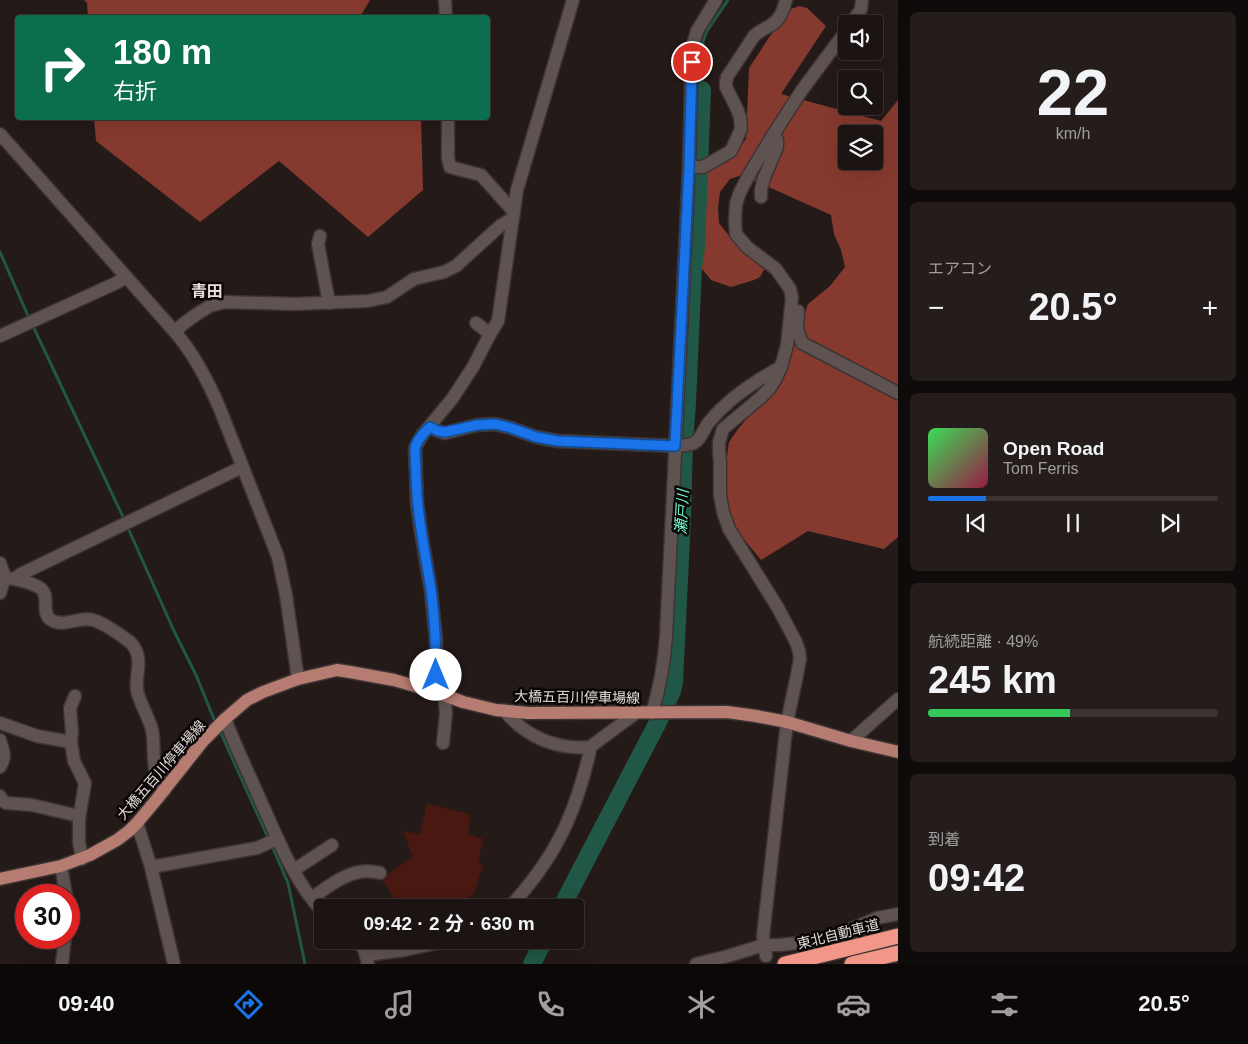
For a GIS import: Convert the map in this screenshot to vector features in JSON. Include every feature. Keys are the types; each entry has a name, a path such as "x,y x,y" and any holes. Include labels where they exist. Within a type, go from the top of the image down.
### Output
{"highway":[{"name":"東北自動車道","path":"785,964 898,936"},
{"path":"852,964 898,953"}],"main road":[{"name":"大橋五百川停車場線","path":"0,879 61,866 82,859 117,840 137,823 202,741 247,700 298,679 337,670 394,680 463,702 504,710 528,713 727,712 787,722 851,741 898,752"}],"street":[{"path":"445,0 446,15"},
{"path":"443,743 446,713 440,694 431,591 418,513 415,448 452,399 473,367 498,321 518,190 573,0"},
{"path":"653,712 664,660 682,446 692,46 697,31 716,0"},
{"path":"689,167 703,168 731,151 741,129 737,109 726,87 727,77 754,36 772,25 779,18 784,10 786,0"},
{"path":"856,15 862,0"},
{"path":"765,950 763,936 787,722 800,658 796,642 778,608 729,529 720,495 719,442 723,429 769,389 775,380 787,345 792,298 790,289 776,269 747,247 736,234 736,204 750,172 773,135 802,90 838,42"},
{"path":"448,120 448,158 450,167 480,176 514,215"},
{"path":"0,134 191,352 211,389 278,558 286,595 298,679"},
{"path":"761,197 764,178 777,147 777,140 773,135"},
{"path":"175,332 183,324 210,306 225,302 295,304 368,301 382,298 390,295 414,279 444,272 456,266 514,215"},
{"path":"320,236 318,244 329,303"},
{"path":"0,336 116,283 126,276"},
{"path":"791,304 798,305 797,330 802,343 898,393"},
{"path":"476,323 490,334"},
{"path":"430,427 445,432 477,425 495,424 536,437 558,441 682,446 697,441 708,422 729,402 749,386 781,367"},
{"path":"7,577 21,574 242,467"},
{"path":"0,563 7,577 38,586 43,590 47,617 52,621 64,623 86,619 95,620 134,646 138,657 138,696 152,730 154,763 164,791"},
{"path":"0,593 7,577"},
{"path":"75,696 70,708 71,742 74,761 85,783 79,816 79,842 82,859"},
{"path":"851,741 898,699"},
{"path":"504,710 513,721 527,732 548,742 565,747 590,747 636,713"},
{"path":"220,724 273,841 314,901"},
{"path":"0,725 37,736 71,742"},
{"path":"0,740 4,760 0,767"},
{"path":"517,899 560,838 577,797 590,755 590,747"},
{"path":"0,796 2,801 6,803 32,805 79,816"},
{"path":"137,823 151,867 174,964"},
{"path":"151,867 257,848 273,841"},
{"path":"294,870 332,845"},
{"path":"61,866 64,884"},
{"path":"312,898 344,878 361,872 380,873"},
{"path":"696,964 765,950 780,945 815,941 840,934 877,918 898,914"},
{"path":"62,964 64,949"},
{"path":"367,959 410,949"}],"shaded area":[{"path":"84,0 370,0 361,15 88,15 87,3"},
{"path":"799,6 807,8 826,26 781,94 838,109 838,115 859,115 881,121 898,100 898,537 884,549 808,531 761,560 734,527 725,495 729,442 785,374 808,304 830,286 845,267 841,250 834,234 831,215 742,175 730,179 720,192 719,223 738,247 757,258 765,268 760,277 731,287 711,280 699,265 704,174 731,159 746,139 749,68 770,36 791,9"},
{"path":"94,120 421,120 423,190 368,237 279,161 200,222 96,141"},
{"path":"427,804 470,814 468,834 483,839 478,861 483,865 474,894 466,899 394,899 382,878 413,857 403,831 420,834"}],"waterway":[{"path":"702,90 703,41 707,31 728,0"},
{"name":"瀬戸川","path":"566,899 658,722 674,682 702,90"},
{"path":"0,252 29,318"},
{"path":"32,324 124,519"},
{"path":"128,528 196,675 216,724"},
{"path":"219,729 269,840"},
{"path":"272,846 288,883 305,964"},
{"name":"瀬戸川","path":"532,964 540,949"}],"district":[{"name":"青田","path":"207,291"}],"route":[{"path":"436,675 436,640 431,591 417,503 415,448 423,434 430,427 445,432 477,425 495,424 536,437 558,441 675,446 689,169 692,62"}]}
